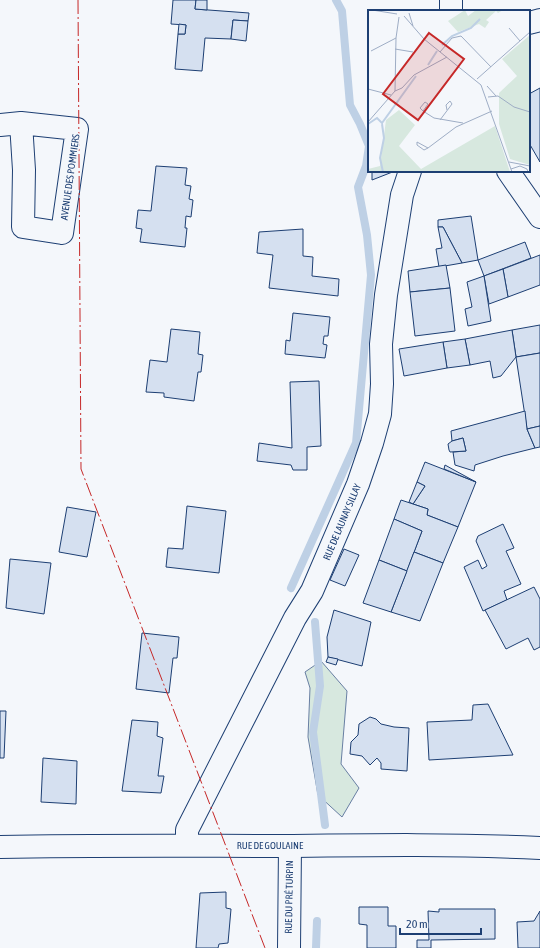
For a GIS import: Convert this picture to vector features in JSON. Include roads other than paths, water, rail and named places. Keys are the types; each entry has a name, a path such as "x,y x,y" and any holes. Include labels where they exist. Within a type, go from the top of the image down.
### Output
{"street":[{"path":"530,23 540,20"},
{"name":"AVENUE DES POMMIERS","path":"11,124 77,129 62,233 23,227 24,170 11,124"},
{"name":"RUE DE LAUNAY SILLAY","path":"186,845 187,830 295,618 312,591 358,484 372,443 380,414 382,344 386,294 402,194 410,172"},
{"path":"509,172 540,217"},
{"name":"RUE DE GOULAINE","path":"0,847 387,845 540,848"},
{"name":"RUE DU PRÉ TURPIN","path":"289,948 290,846"}],"waterway":[{"path":"336,0 342,11 350,105 368,144"},
{"path":"291,588 356,443 371,275 367,235 358,187 366,166 368,153"},
{"path":"315,622 320,686 313,732 325,825"},
{"path":"316,948 317,921"}]}
